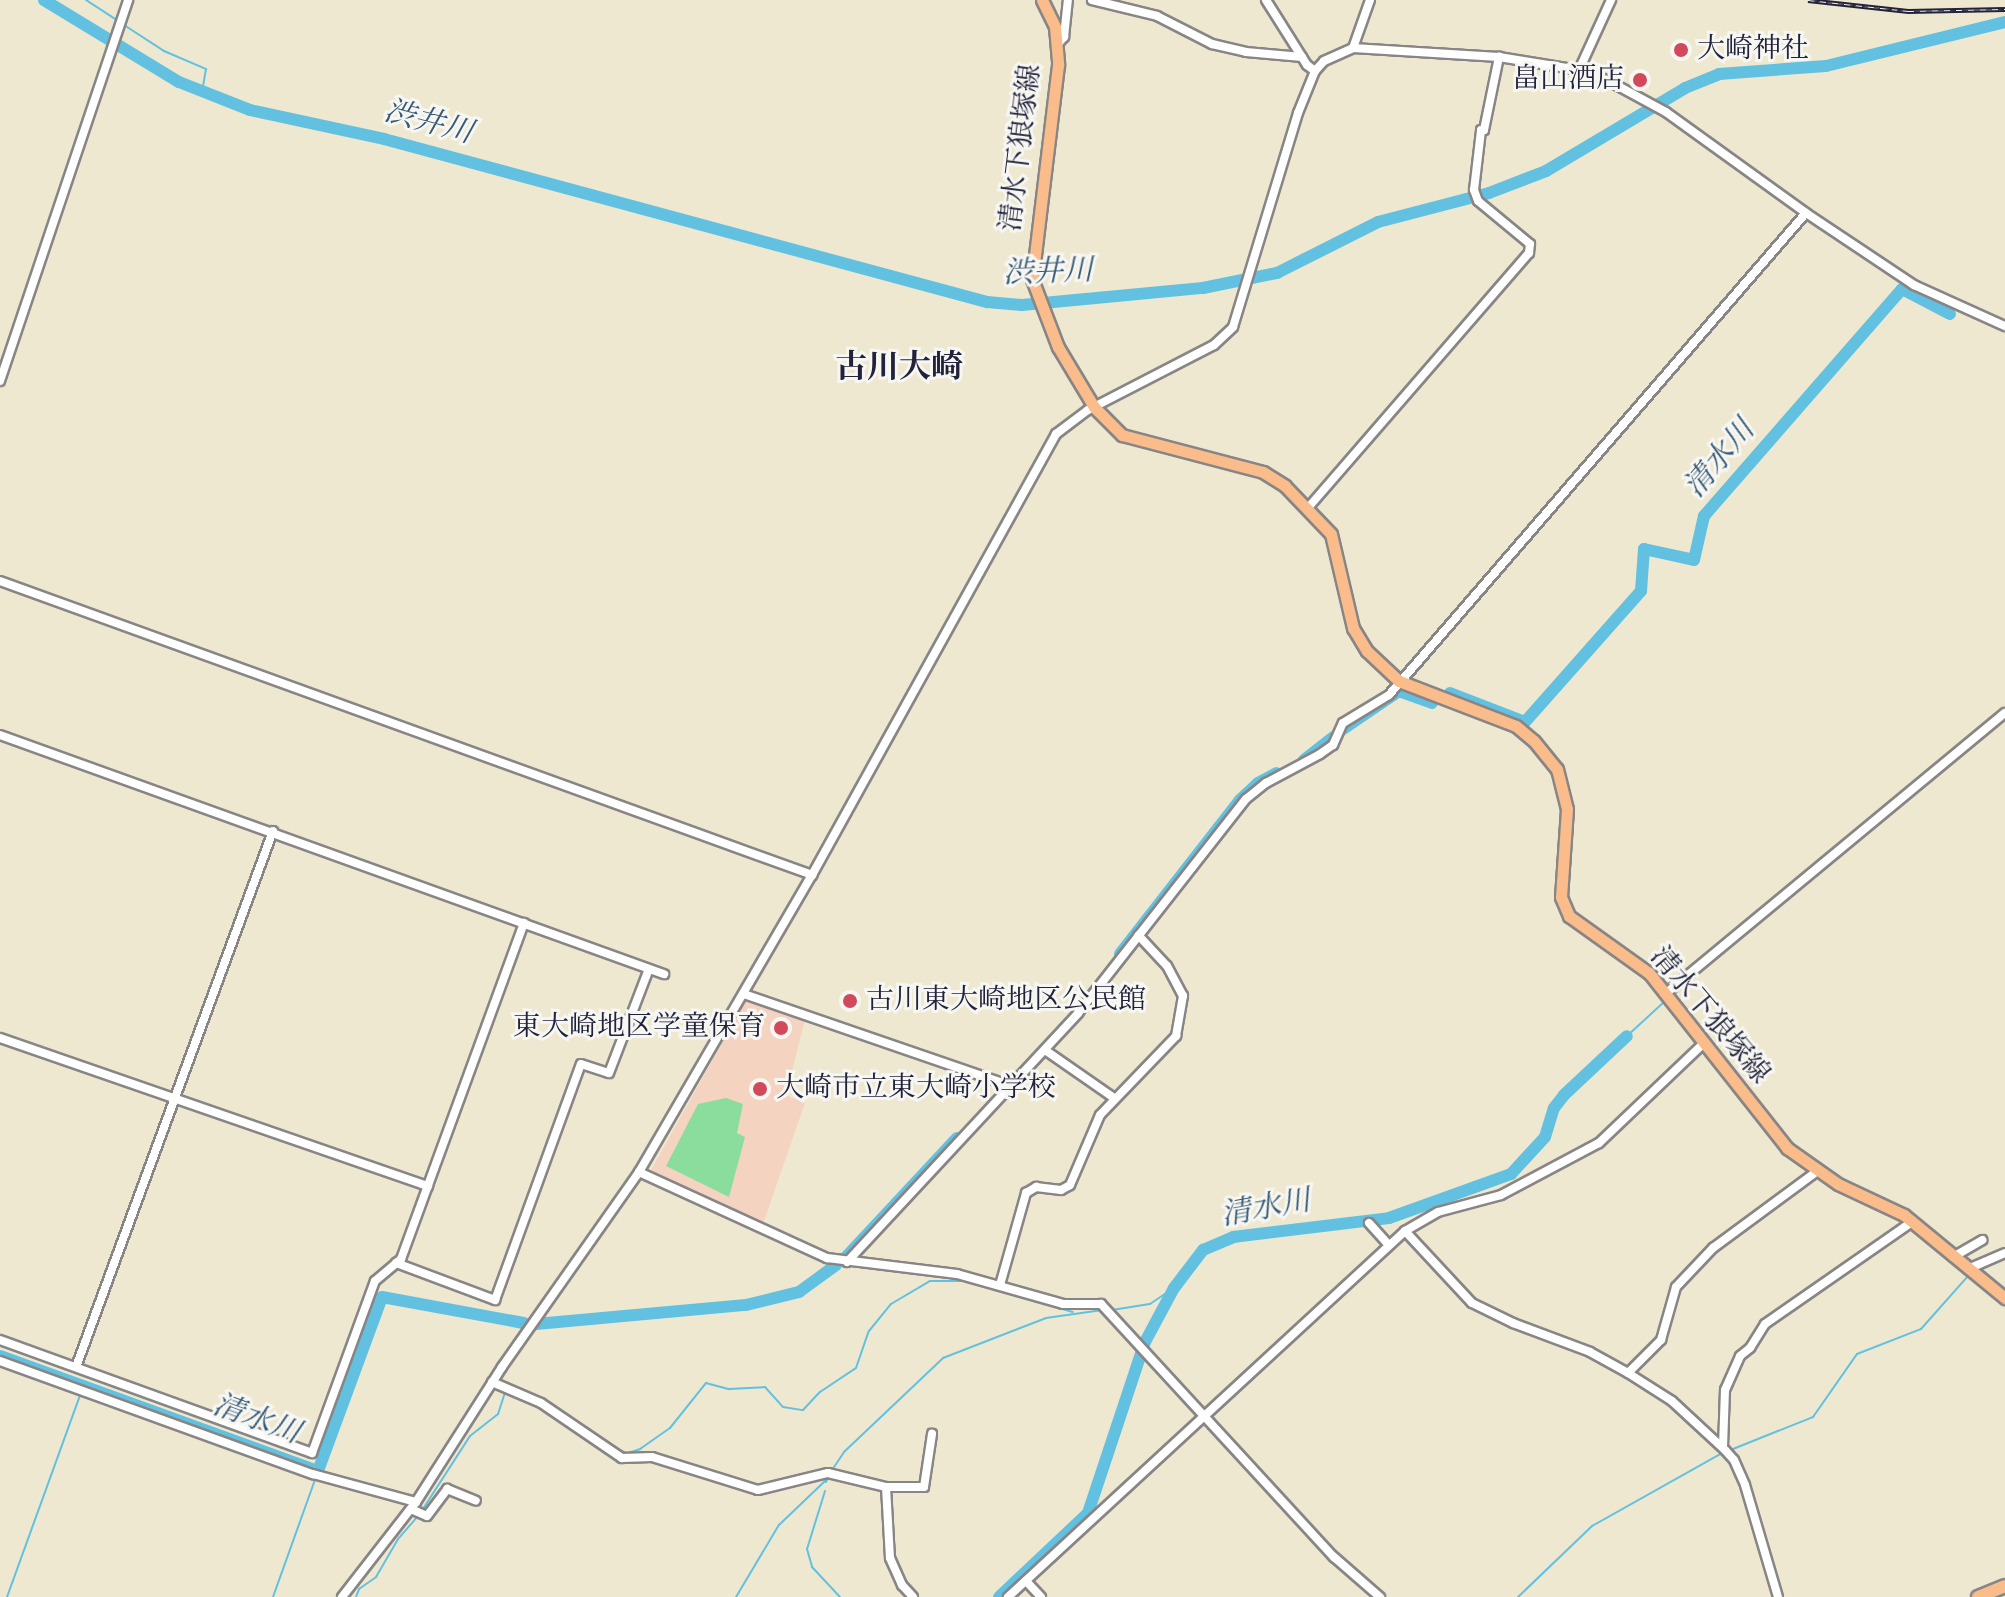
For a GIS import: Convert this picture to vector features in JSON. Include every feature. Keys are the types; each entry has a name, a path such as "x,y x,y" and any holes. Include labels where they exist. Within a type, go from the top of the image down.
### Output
{"highway":[{"path":"1978,1597 2005,1586"}],"main road":[{"name":"清水下狼塚線","path":"1042,0 1055,27 1057,45 1032,266 1039,304 1074,378 1094,407 1122,435 1263,472 1285,486 1331,534 1358,638 1399,681 1516,726 1548,755 1562,782 1567,809 1560,887 1564,908 1577,925 1635,961 1668,997 1779,1140 1816,1172 1897,1211 2005,1298"}],"street":[{"path":"0,381 128,0"},
{"path":"1057,45 1064,37 1068,0"},
{"path":"1092,0 1157,16 1222,47 1302,57"},
{"path":"1266,0 1302,57 1315,71"},
{"path":"1353,48 1370,0"},
{"path":"1579,70 1611,0"},
{"path":"342,1597 417,1509 492,1382 639,1172 812,875 1048,446 1065,425 1094,407 1214,345 1238,319 1298,113 1315,71 1324,61 1353,48 1499,57 1579,70 1650,101 1806,213 1914,285 2005,326"},
{"path":"1307,509 1529,253 1530,244 1478,201 1474,190 1481,130 1484,130 1499,57"},
{"path":"847,1262 1045,1050 1246,799 1266,783 1333,745 1343,723 1383,701 1806,213"},
{"path":"0,581 812,875"},
{"path":"1668,997 2005,713"},
{"path":"0,735 664,974"},
{"path":"76,1367 273,831"},
{"path":"0,1340 312,1453 375,1281 401,1259 524,923"},
{"path":"1000,1285 1026,1193 1036,1187 1061,1190 1070,1185 1084,1159 1095,1123 1147,1063 1174,1040 1185,1002 1167,966 1138,935"},
{"path":"396,1263 495,1300 581,1064 609,1073 649,969"},
{"path":"744,994 1011,1086"},
{"path":"0,1038 428,1186"},
{"path":"1008,1597 1405,1231 1438,1212 1501,1195 1599,1143 1703,1044"},
{"path":"1045,1050 1114,1098"},
{"path":"639,1172 827,1258 957,1274 1063,1304 1101,1304 1334,1557 1380,1597"},
{"path":"1628,1373 1661,1340 1676,1287 1713,1248 1816,1172"},
{"path":"1725,1450 1725,1390 1740,1356 1750,1348 1765,1324 1912,1222"},
{"path":"1369,1223 1389,1245"},
{"path":"1405,1231 1472,1303 1513,1323 1590,1352 1628,1373 1672,1401 1725,1450 1745,1485 1778,1597"},
{"path":"1953,1257 1982,1240"},
{"path":"1970,1272 2005,1253"},
{"path":"0,1361 417,1509 427,1516 447,1489 476,1501"},
{"path":"492,1382 541,1403 622,1458 652,1457 758,1490 831,1473 886,1487 924,1487 932,1434"},
{"path":"886,1487 890,1558 902,1585 913,1597"},
{"path":"1026,1581 1041,1597"}],"shaded area":[{"name":"大崎市立東大崎小学校","path":"746,1000 806,1016 786,1095 805,1103 763,1224 651,1170"}],"green space":[{"path":"726,1098 743,1104 737,1133 745,1137 729,1197 666,1166 698,1104"}],"waterway":[{"name":"渋井川","path":"44,0 179,82 250,110 384,139 987,302 1022,305 1203,288 1277,273 1378,222 1489,193 1546,171 1685,88 1719,74 1826,66 2005,22"},
{"path":"86,0 115,19"},
{"path":"124,25 164,51 206,69 202,91"},
{"name":"清水川","path":"1450,693 1525,722 1641,591 1644,549 1694,560 1704,516 1902,289 1950,314"},
{"name":"清水川","path":"1343,729 1399,691 1432,703"},
{"path":"1673,994 2005,719"},
{"name":"清水川","path":"1304,760 1333,737"},
{"name":"清水川","path":"1120,954 1240,800 1258,783 1277,773"},
{"path":"1627,1036 1665,1001"},
{"name":"清水川","path":"999,1597 1088,1513 1145,1342 1174,1288 1203,1250 1233,1237 1389,1218 1511,1174 1545,1137 1554,1108 1564,1095 1627,1036"},
{"name":"清水川","path":"845,1258 957,1138"},
{"path":"1977,1270 2005,1258"},
{"name":"清水川","path":"536,1324 746,1305 799,1292 836,1265"},
{"path":"1728,1451 1813,1417 1857,1354 1921,1329 1968,1276"},
{"path":"618,1450 628,1453 640,1449 670,1428 706,1383 729,1389 765,1387 783,1407 803,1410 820,1392 856,1368 869,1331 891,1304 930,1281 964,1281 1073,1312"},
{"path":"1112,1310 1150,1304 1174,1288"},
{"name":"清水川","path":"0,1356 318,1471 382,1297 524,1323"},
{"path":"832,1470 844,1452 943,1358 1046,1318 1102,1310"},
{"path":"513,1387 545,1399 593,1433"},
{"path":"421,1512 470,1436 498,1414 505,1393"},
{"path":"7,1597 80,1395"},
{"path":"1518,1597 1592,1526 1722,1453"},
{"path":"826,1482 829,1476"},
{"path":"273,1597 315,1480"},
{"path":"736,1597 779,1525 825,1481"},
{"path":"825,1491 807,1549 812,1567 840,1597"},
{"path":"356,1597 359,1589 376,1577 398,1539 417,1517"}],"railway":[{"path":"1808,0 1908,11 2005,9"}],"place":[{"name":"大崎神社","path":"1681,50"},
{"name":"畠山酒店","path":"1640,80"},
{"name":"古川東大崎地区公民館","path":"850,1001"},
{"name":"東大崎地区学童保育","path":"781,1028"},
{"name":"大崎市立東大崎小学校","path":"760,1089"}],"district":[{"name":"古川大崎","path":"899,369"}]}
